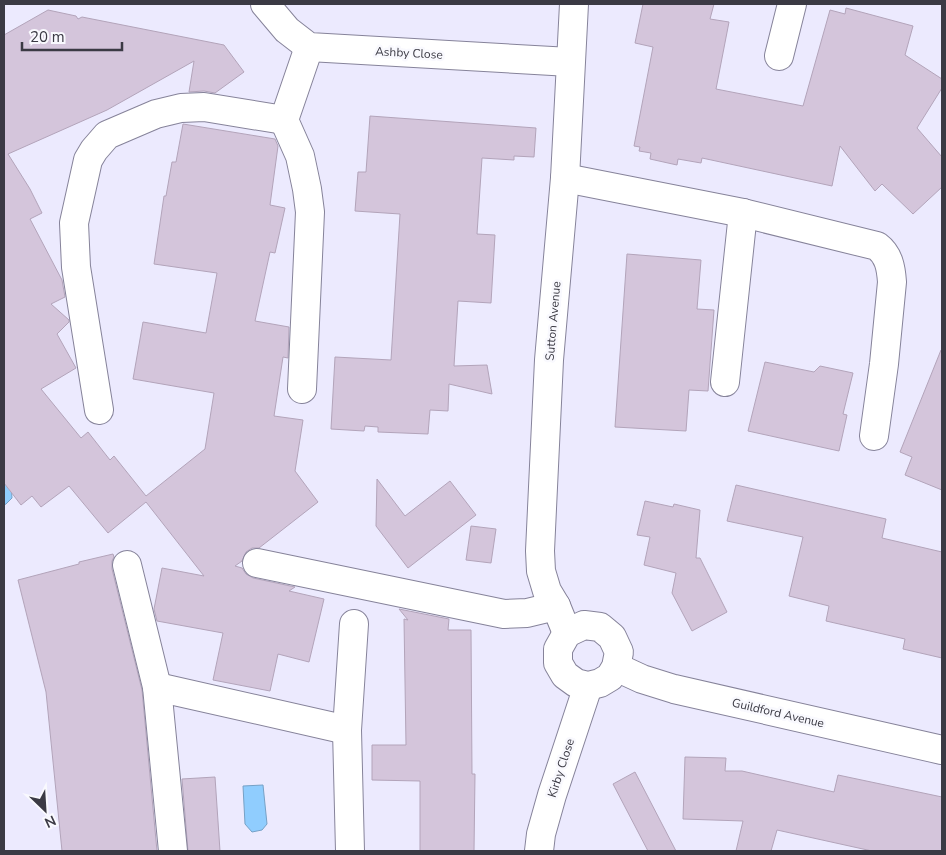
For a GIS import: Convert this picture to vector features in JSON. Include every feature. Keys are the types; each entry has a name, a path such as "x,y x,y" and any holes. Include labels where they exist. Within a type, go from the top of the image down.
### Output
{"street":[{"path":"265,4 287,30 309,47 284,120 300,156 310,212 302,389"},
{"name":"Sutton Avenue","path":"567,632 547,590 541,571 540,551 549,360 564,178 574,4"},
{"path":"779,56 792,4"},
{"name":"Ashby Close","path":"309,47 570,62"},
{"path":"99,410 76,267 74,223 88,160 94,150 107,135 156,114 181,108 204,107 284,120"},
{"path":"564,178 743,213 877,246 886,254 891,270 892,282 884,364 874,436"},
{"path":"725,382 743,213"},
{"path":"257,563 504,614 527,613 556,606"},
{"path":"127,565 156,687 173,851"},
{"path":"350,851 347,730 354,624"},
{"path":"584,625 600,627 612,637 619,652 616,667 610,677 600,684 588,686 576,684 565,675 558,662 558,649 567,632 584,625"},
{"name":"Guildford Avenue","path":"616,667 642,679 674,689 942,750"},
{"name":"Kirby Close","path":"539,851 541,834 552,795 588,686"},
{"path":"156,687 347,730"}],"water":[{"path":"4,483 11,484 12,498 4,505"},
{"path":"263,785 267,824 262,830 252,832 245,824 243,786"}],"building":[{"path":"643,4 714,4 710,19 729,22 716,89 803,106 830,10 845,14 846,8 913,26 905,55 942,79 942,88 917,128 942,157 942,187 913,214 882,184 875,191 840,146 832,186 702,158 701,163 678,159 677,165 650,159 651,153 639,151 640,147 634,146 653,47 635,43"},
{"path":"48,10 76,16 78,19 82,17 224,45 244,72 215,93 204,91 189,92 194,61 107,110 8,154 30,189 42,213 30,219 62,280 65,297 51,304 69,320 57,334 76,368 41,389 81,438 88,432 110,460 114,456 146,496 205,449 214,393 133,379 143,322 206,333 217,273 154,264 164,196 166,196 172,162 176,162 183,124 275,139 278,146 270,205 285,208 275,253 270,252 255,321 289,327 288,358 283,357 274,416 303,420 295,471 318,502 259,548 252,548 246,552 242,561 235,566 242,568 246,574 253,578 295,587 289,591 324,599 309,662 278,654 270,691 213,680 223,633 157,621 154,609 162,568 204,576 146,502 108,533 69,486 41,507 32,496 21,505 4,483 4,35"},
{"path":"370,116 536,128 534,157 514,156 514,160 482,158 477,234 495,235 491,303 458,301 454,366 487,365 492,394 449,384 448,411 430,410 428,434 378,432 378,427 365,426 364,431 331,429 335,357 391,360 400,214 355,211 358,172 366,172"},
{"path":"627,254 701,260 697,309 714,310 708,391 689,390 686,431 615,427"},
{"path":"941,350 942,490 905,475 912,457 900,452"},
{"path":"765,362 814,372 820,366 853,373 843,414 847,415 839,451 748,431"},
{"path":"377,479 405,516 450,481 476,515 408,568 376,526"},
{"path":"736,485 886,519 882,538 942,552 942,658 903,649 905,639 826,621 829,606 789,596 803,537 727,521"},
{"path":"645,501 673,507 674,504 700,510 696,558 700,558 727,612 692,631 672,593 676,573 644,565 650,537 637,535"},
{"path":"471,526 496,529 491,563 466,560"},
{"path":"113,554 112,569 142,690 157,851 62,851 46,692 18,580"},
{"path":"399,609 449,619 448,630 471,630 472,774 475,774 474,851 420,851 420,781 372,780 372,745 406,745 404,619 408,620"},
{"path":"685,757 726,758 725,771 742,771 834,792 838,775 942,797 942,851 872,851 777,830 771,851 736,851 743,821 683,819"},
{"path":"635,772 676,851 648,851 613,784"},
{"path":"215,777 220,851 188,851 182,779"}]}
